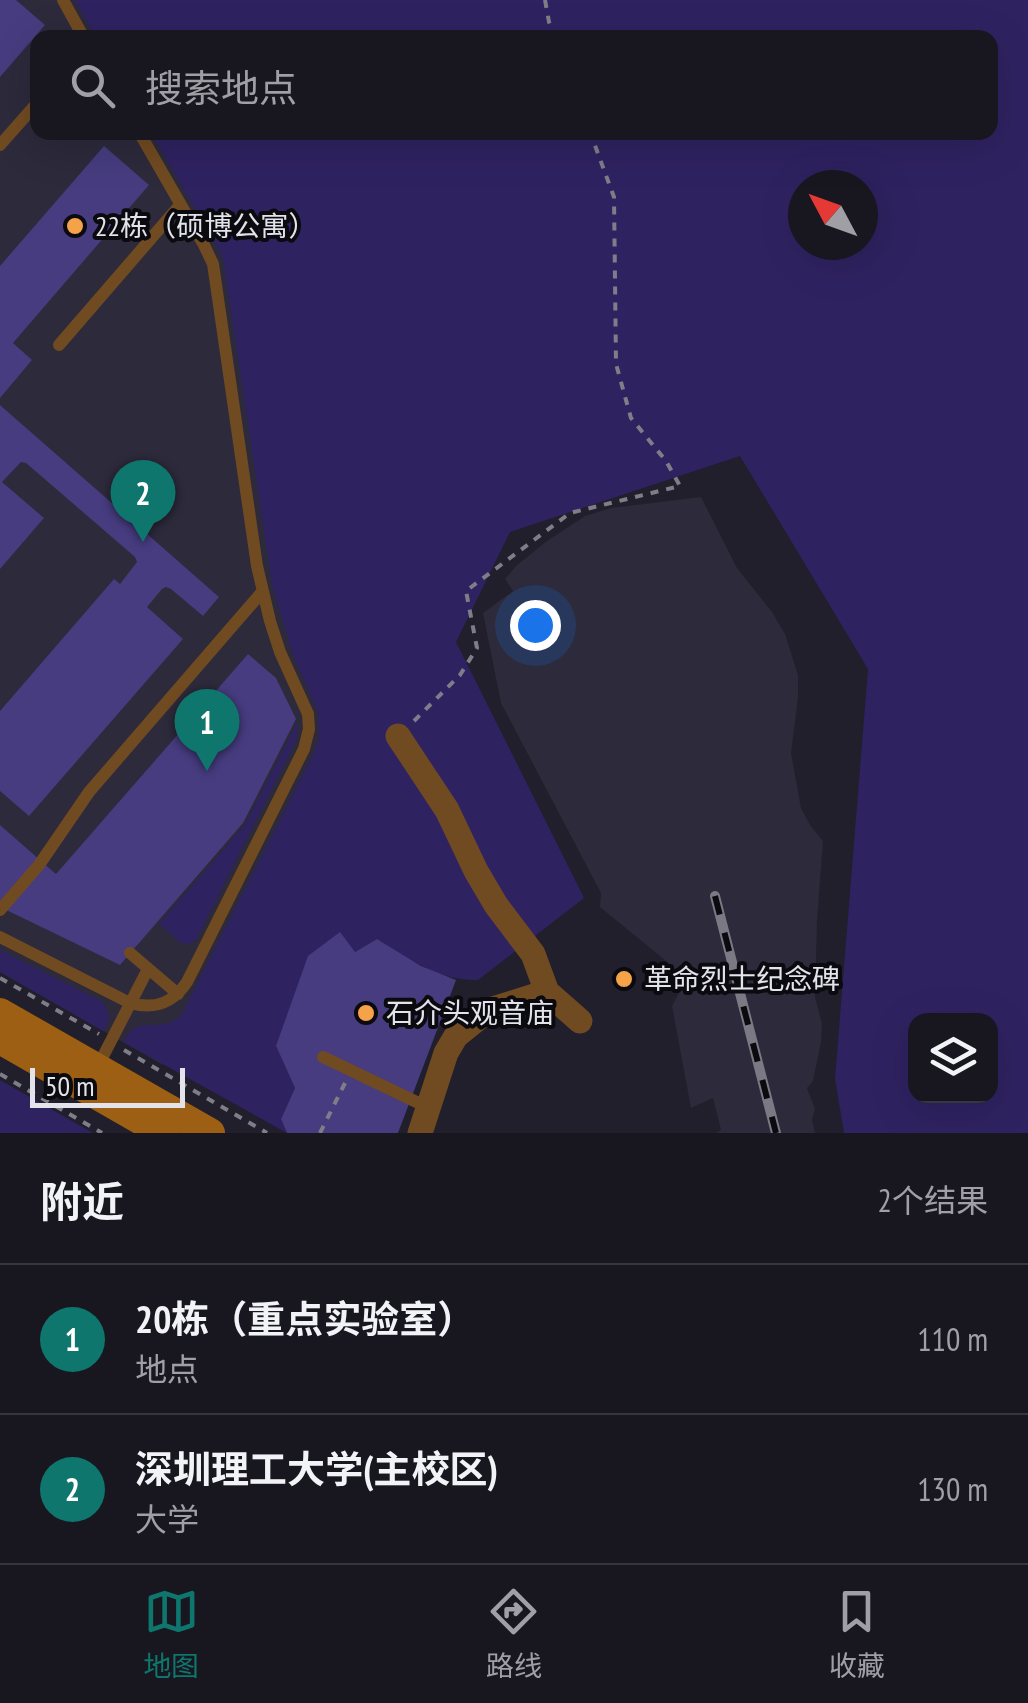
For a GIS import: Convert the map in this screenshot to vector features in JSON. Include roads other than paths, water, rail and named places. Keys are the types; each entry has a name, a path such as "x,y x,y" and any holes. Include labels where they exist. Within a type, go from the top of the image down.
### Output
{"main road":[{"path":"0,1013 210,1133"},
{"path":"0,1039 164,1133"}],"street":[{"path":"398,736 447,810 496,905 533,954 547,992 580,1021"},
{"path":"420,1133 446,1053 456,1036 488,1011 547,992"}],"lane":[{"path":"63,0 80,30"},
{"path":"0,145 30,111"},
{"path":"0,938 130,1003 152,1007 165,1004 178,994 308,736 308,714 280,652 262,592 215,274 209,254 143,140"},
{"path":"59,345 180,205"},
{"path":"0,910 39,865 88,792 262,592"},
{"path":"130,954 178,994"},
{"path":"97,1068 148,969"},
{"path":"323,1057 429,1108"}],"railway":[{"path":"715,896 776,1133"}],"place":[{"name":"22栋（硕博公寓）","path":"75,226"},
{"name":"深圳理工大学(主校区)","path":"143,542"},
{"name":"20栋（重点实验室）","path":"207,771"},
{"name":"革命烈士纪念碑","path":"624,979"},
{"name":"石介头观音庙","path":"366,1013"}]}
